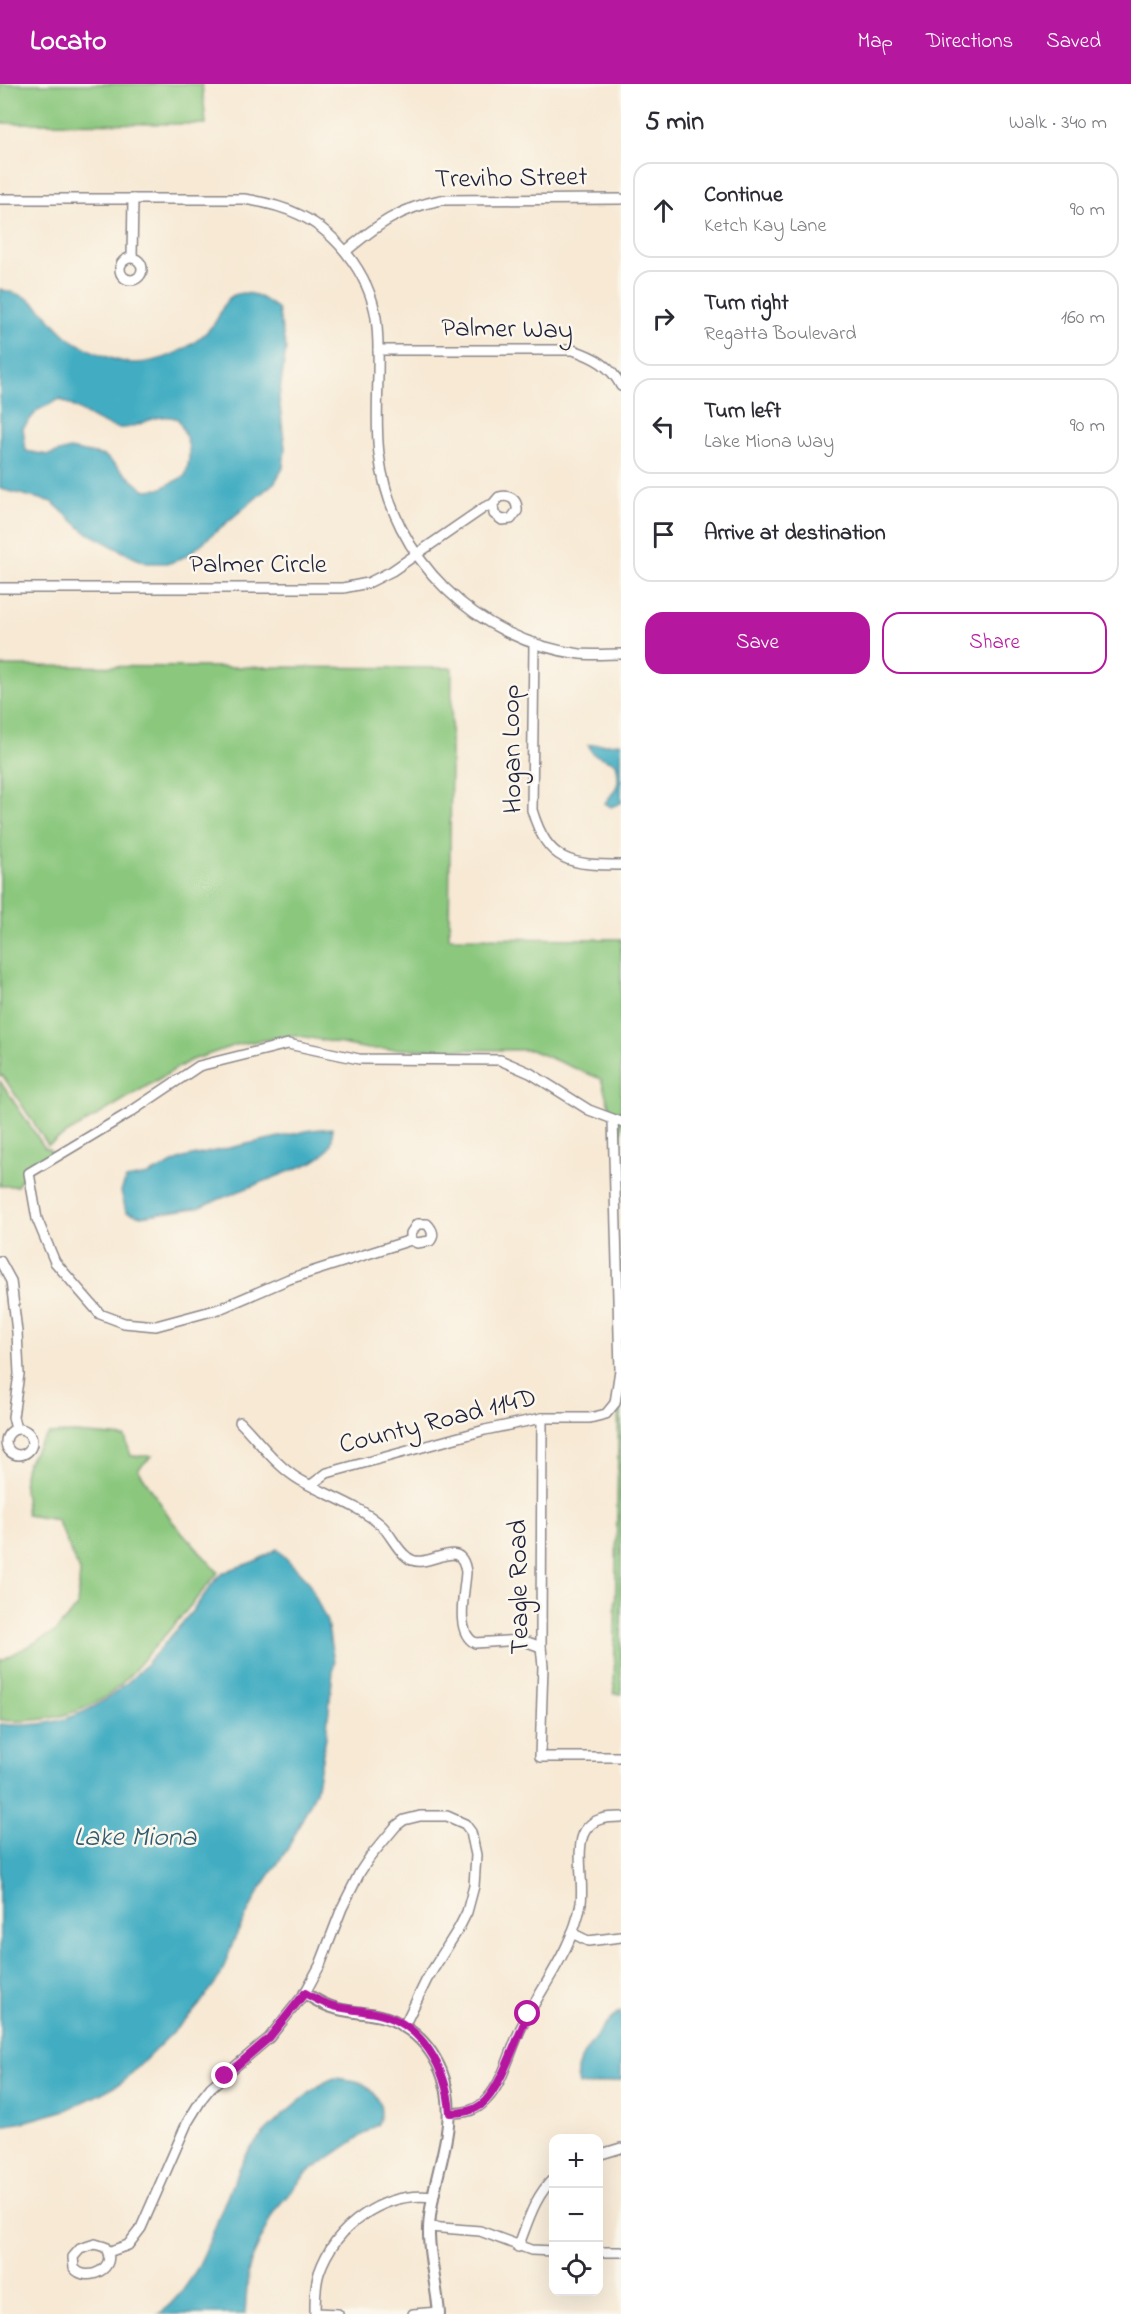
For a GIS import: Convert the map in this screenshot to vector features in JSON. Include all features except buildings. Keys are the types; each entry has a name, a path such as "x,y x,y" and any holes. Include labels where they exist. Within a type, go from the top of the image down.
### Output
{"street":[{"path":"0,199 244,199 271,204 302,216 325,231 346,251 362,275 372,301 377,325 379,454 394,512 416,554 449,594 486,622 534,643 582,654 621,654"},
{"path":"132,257 133,199"},
{"name":"Treviho Street","path":"346,251 383,221 419,204 441,200 621,200"},
{"name":"Palmer Way","path":"378,350 573,350 602,363 616,377 621,386"},
{"name":"Palmer Circle","path":"0,588 343,588 368,583 392,571 485,507 493,504"},
{"name":"Hogan Loop","path":"534,643 532,810 538,830 550,847 565,858 585,865 621,865"},
{"path":"411,1240 290,1279 219,1309 156,1326 124,1323 100,1314 54,1262 37,1219 29,1173 129,1113 199,1066 288,1044 358,1059 500,1060 530,1073 589,1110 617,1121"},
{"name":"County Road 114D","path":"311,1485 327,1473 485,1430 542,1418 600,1416 613,1407 618,1394 620,1370 617,1121"},
{"path":"0,1261 11,1281 17,1332 19,1374 13,1417 16,1429"},
{"name":"Teagle Road","path":"542,1418 541,1647 543,1666 540,1757 621,1757"},
{"path":"240,1422 292,1474 375,1521 392,1537 407,1557 415,1562 450,1554 461,1557 465,1563 466,1572 463,1628 470,1640 475,1643 522,1640 541,1647"},
{"path":"450,2113 472,2110 480,2106 494,2091 520,2030 572,1933 581,1902 581,1848 585,1830 598,1819 621,1816"},
{"path":"108,2252 128,2245 141,2228 187,2123 203,2097 211,2087 269,2038 305,1993 320,1965 350,1891 360,1872 382,1842 396,1826 412,1817 456,1818 471,1832 474,1843 476,1870 471,1900 459,1928 427,1979 404,2026"},
{"path":"572,1933 588,1941 621,1937"},
{"path":"305,1993 320,2003 337,2009 375,2013 404,2026 429,2049 438,2063 445,2082 450,2113 429,2227 429,2247 437,2286 439,2313 413,2314"},
{"path":"603,2153 621,2148"},
{"path":"518,2247 534,2204 549,2183"},
{"path":"338,2314 315,2313 319,2274 328,2254 342,2235 366,2213 392,2200 418,2195 433,2198"},
{"path":"429,2227 480,2231 518,2247 549,2251"},
{"path":"603,2252 621,2252"}],"green space":[{"path":"0,84 202,84 206,124 0,123"},
{"path":"0,666 452,668 449,938 621,939 621,1145 601,1079 531,1050 368,1049 295,1035 239,1044 189,1061 48,1145 3,1076 0,1076"},
{"path":"0,1081 45,1148 53,1154 26,1171 17,1186 0,1186"},
{"path":"621,1255 621,1694 614,1694"},
{"path":"75,1433 125,1437 131,1456 152,1456 138,1469 172,1521 218,1572 131,1674 106,1697 62,1716 47,1719 0,1720 0,1659 55,1632 77,1607 80,1572 57,1520 27,1515 24,1489 27,1463 48,1434"}],"water":[{"path":"0,289 30,300 64,334 83,346 109,358 133,363 166,357 197,341 216,321 228,299 237,294 249,293 264,299 278,309 286,349 279,398 285,448 283,468 275,482 188,555 170,563 147,563 84,531 52,502 0,489","holes":["60,399 96,420 119,428 126,428 154,418 178,419 189,447 185,476 160,489 144,490 105,456 70,449 48,455 26,451 23,428 38,410"]},
{"path":"621,743 621,803 611,807 605,803 617,785 616,763 593,754 588,745"},
{"path":"332,1128 329,1148 313,1162 197,1208 141,1216 126,1212 121,1191 126,1179 148,1175 183,1158 311,1130"},
{"name":"Lake Miona","path":"277,1549 308,1581 327,1622 334,1662 326,1737 316,1791 288,1848 259,1891 234,1940 221,1975 197,2008 123,2082 66,2110 0,2126 0,1724 32,1725 61,1720 86,1711 108,1698 149,1661 219,1576 260,1559"},
{"path":"621,2011 621,2080 586,2086 579,2085 577,2070 579,2063 602,2029"},
{"path":"335,2078 356,2081 370,2089 380,2106 380,2119 377,2125 307,2173 274,2211 251,2261 245,2314 159,2314 175,2300 197,2268 227,2195 251,2148 297,2103 320,2085"}],"route":[{"path":"225,2076 269,2038 305,1993 320,2003 337,2009 375,2013 388,2017 415,2034 438,2063 445,2082 450,2113 461,2113 480,2106 494,2091 528,2014"}]}
